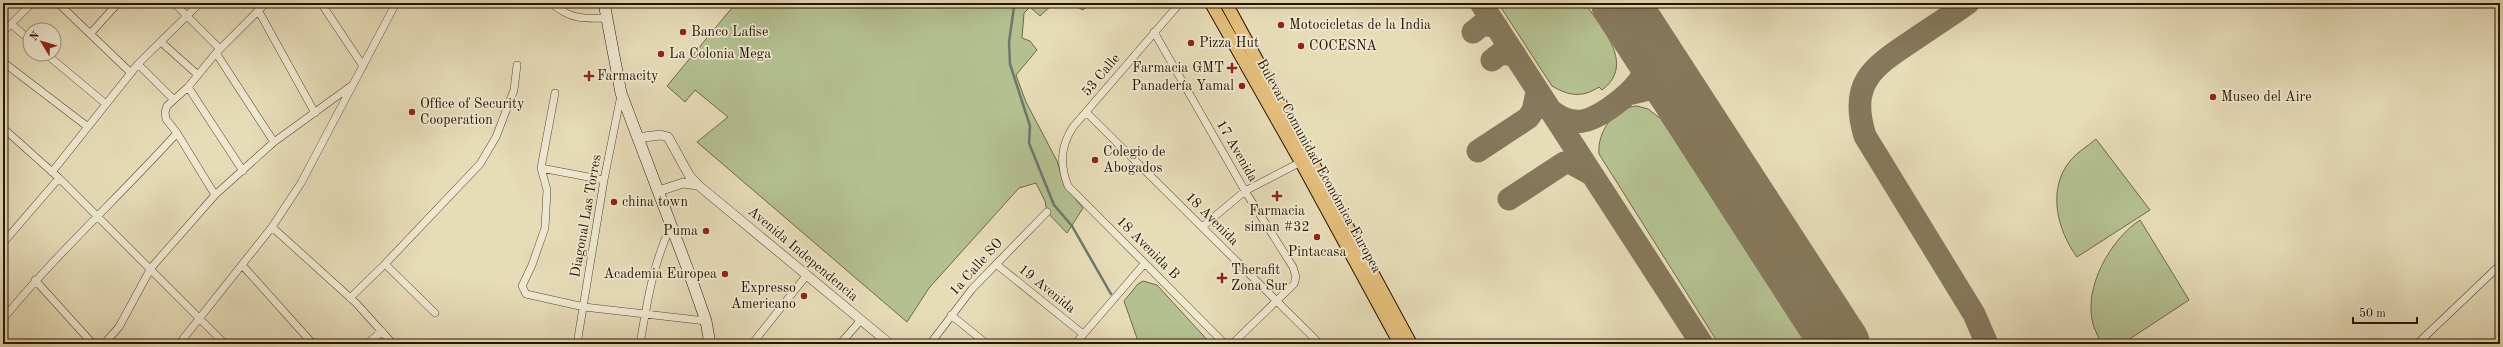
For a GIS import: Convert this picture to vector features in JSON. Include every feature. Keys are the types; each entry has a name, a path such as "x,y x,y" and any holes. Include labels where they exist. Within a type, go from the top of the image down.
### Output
{"main road":[{"path":"604,3 621,93 637,138 659,191 706,321 710,344"},
{"name":"Bulevar Comunidad Económica Europea","path":"1211,3 1258,84 1400,344"},
{"name":"Bulevar Comunidad Económica Europea","path":"1226,3 1271,82 1411,344"}],"street":[{"path":"3,32 32,3"},
{"path":"58,3 131,73"},
{"path":"90,34 118,3"},
{"path":"174,3 218,51 274,142"},
{"path":"52,172 138,64 200,3"},
{"path":"215,196 177,133 166,119 165,112 173,99 188,87 218,51 266,3"},
{"path":"321,3 363,66"},
{"path":"179,344 272,227 302,184 396,3"},
{"path":"551,3 563,13 582,19 607,18"},
{"name":"53 Calle","path":"1062,165 1064,143 1073,128 1180,3"},
{"path":"258,10 315,113"},
{"path":"11,24 22,33"},
{"name":"17 Avenida","path":"1154,32 1245,191 1293,267 1296,277 1294,284 1276,302"},
{"path":"161,42 198,75"},
{"path":"3,62 88,127"},
{"path":"56,62 106,104"},
{"path":"138,64 173,99"},
{"path":"350,298 385,264 480,164 496,137 514,90 517,65"},
{"path":"104,344 119,327 151,268 215,196 274,142 353,84"},
{"path":"188,87 243,171"},
{"path":"555,93 541,168 547,190 548,204 545,228 532,266 522,286 526,294 584,307 706,321"},
{"name":"Diagonal Las Torres","path":"577,344 604,180 621,93"},
{"name":"18 Avenida","path":"1086,112 1320,344"},
{"path":"5,132 59,178 151,268 225,344"},
{"path":"3,319 35,280 98,217 177,133"},
{"name":"Avenida Independencia","path":"637,138 660,135 668,137 689,175 698,185 806,276 890,344"},
{"path":"1202,228 1245,191 1301,162"},
{"name":"18 Avenida B","path":"1062,165 1068,186 1225,344"},
{"path":"541,168 604,180"},
{"path":"3,243 59,178"},
{"path":"659,191 683,184 698,185"},
{"name":"1a Calle SO","path":"930,344 972,288 1047,212"},
{"path":"640,344 645,315 662,245 672,226"},
{"path":"272,227 350,298 393,344"},
{"path":"385,264 435,313"},
{"name":"19 Avenida","path":"996,264 1083,334"},
{"path":"1075,344 1144,264"},
{"path":"242,265 313,344"},
{"path":"2417,344 2500,265"},
{"path":"752,344 806,276"},
{"path":"35,280 93,344"},
{"path":"1232,344 1276,302"},
{"path":"951,315 987,344"},
{"path":"840,344 861,320"},
{"path":"367,344 382,332"}],"green space":[{"path":"736,3 1054,3 1040,16 1030,7 1024,13 1022,38 1030,41 1037,50 1016,75 1026,102 1057,161 1064,185 1083,208 1067,233 1047,212 1045,201 1036,183 1019,188 929,288 907,322 697,142 728,117 695,90 685,102 667,86"},
{"path":"1054,3 1090,3 1083,10 1075,6"},
{"path":"1498,3 1585,3 1613,46 1616,58 1616,69 1612,80 1602,90 1599,87 1593,91 1581,94 1570,94 1552,86"},
{"path":"1637,106 1648,109 1661,119 1806,344 1720,344 1715,338 1599,154 1601,137 1609,122 1621,111 1629,107"},
{"path":"2096,139 2150,210 2077,257 2064,235 2060,222 2057,209 2059,184 2063,172 2070,161"},
{"path":"2140,220 2189,300 2122,344 2101,344 2093,324 2091,310 2092,295 2096,280 2102,265 2119,239 2129,228"},
{"path":"1143,281 1157,285 1211,344 1139,344 1124,301 1138,284"}],"waterway":[{"path":"1012,3 1014,7 1009,42 1010,64 1030,126 1029,143 1054,205 1072,226 1111,294"}],"taxiway":[{"path":"1481,3 1702,344"},
{"path":"1968,3 1885,60 1875,69 1867,79 1862,90 1860,103 1861,118 1865,136 1974,314 1987,344"},
{"path":"1473,32 1483,24 1497,27"},
{"path":"1549,109 1564,119 1583,121 1600,114 1618,102 1635,86 1644,71 1646,58 1643,37"},
{"path":"1492,60 1501,53 1515,55"},
{"path":"1628,94 1649,89 1682,97"},
{"path":"1478,151 1528,118 1533,111 1537,92"},
{"path":"1509,199 1564,163 1571,163 1591,174"}],"runway":[{"path":"1620,3 1841,344"}],"place":[{"name":"Motocicletas de la India","path":"1281,25"},
{"name":"Banco Lafise","path":"683,32"},
{"name":"Pizza Hut","path":"1191,43"},
{"name":"COCESNA","path":"1301,46"},
{"name":"La Colonia Mega","path":"661,54"},
{"name":"Farmacia GMT","path":"1232,68"},
{"name":"Farmacity","path":"589,76"},
{"name":"Panadería Yamal","path":"1242,86"},
{"name":"Museo del Aire","path":"2213,97"},
{"name":"Office of Security Cooperation","path":"412,112"},
{"name":"Colegio de Abogados","path":"1095,160"},
{"name":"Farmacia siman #32","path":"1277,196"},
{"name":"china town","path":"614,202"},
{"name":"Puma","path":"706,231"},
{"name":"Pintacasa","path":"1317,237"},
{"name":"Academia Europea","path":"725,274"},
{"name":"Therafit Zona Sur","path":"1222,278"},
{"name":"Expresso Americano","path":"804,296"}]}
